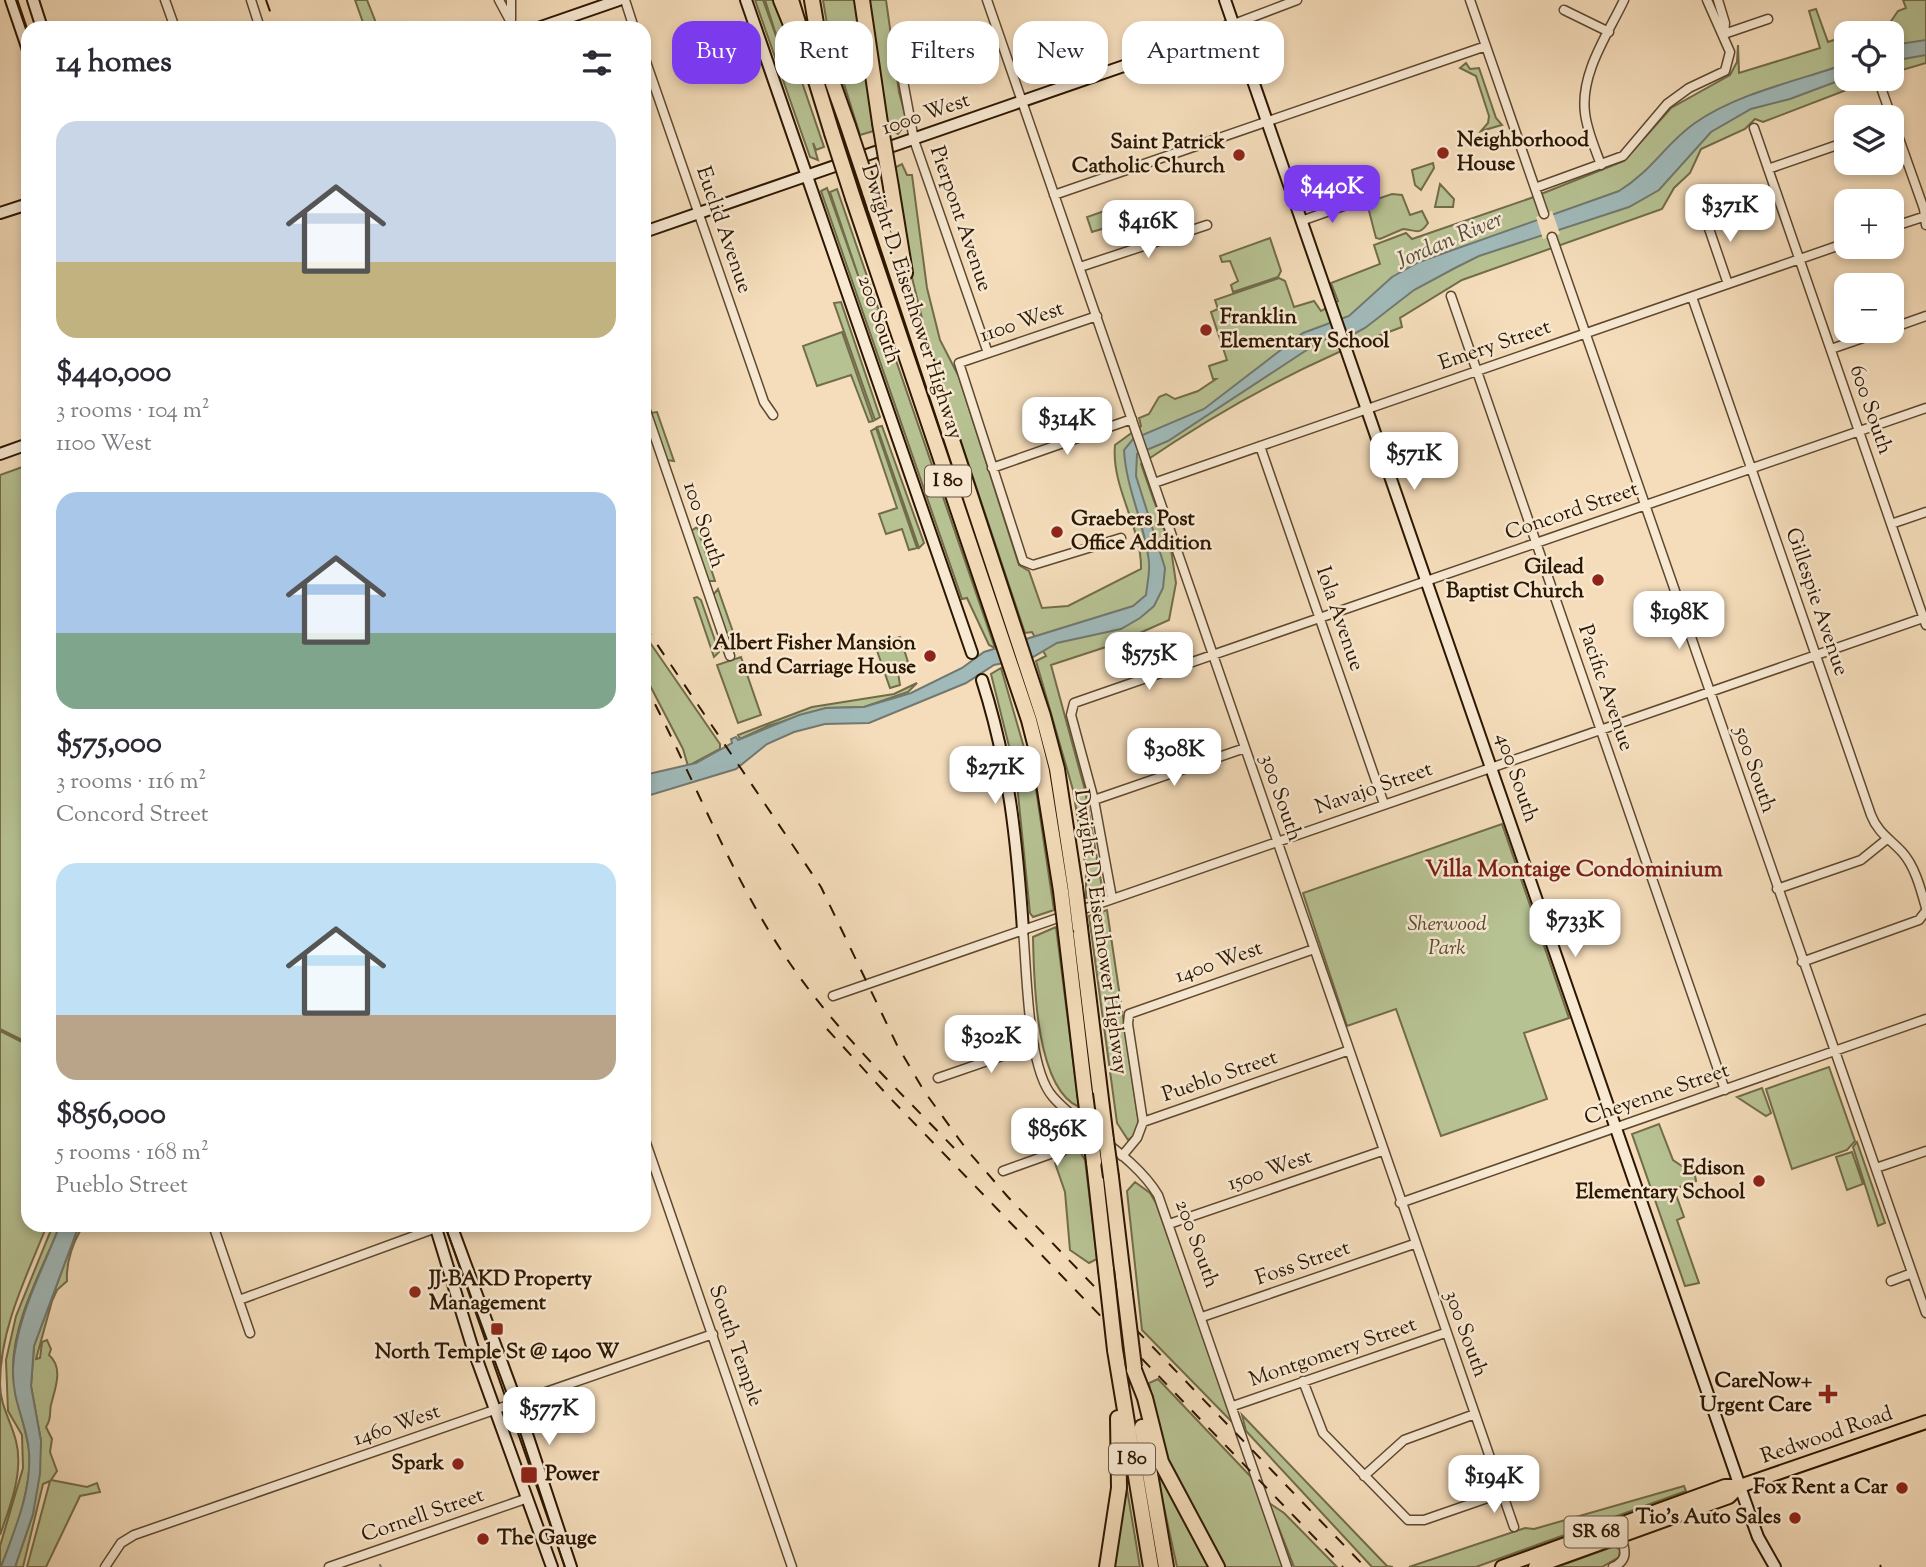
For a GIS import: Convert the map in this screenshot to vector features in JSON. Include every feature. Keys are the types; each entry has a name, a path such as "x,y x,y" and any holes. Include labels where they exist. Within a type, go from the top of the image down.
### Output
{"highway":[{"path":"780,0 821,98"},
{"name":"Dwight D. Eisenhower Highway","path":"792,0 853,198 1013,673 1042,771 1068,889"},
{"name":"Dwight D. Eisenhower Highway","path":"812,0 820,47 1016,633 1057,769 1073,930 1102,1108 1134,1368 1166,1567"},
{"path":"862,0 903,262 923,350"},
{"name":"Dwight D. Eisenhower Highway","path":"1073,930 1085,1094 1115,1350 1151,1567"},
{"path":"1107,1567 1119,1488 1115,1350"},
{"path":"1134,1368 1145,1398 1161,1462 1217,1567"}],"main road":[{"path":"11,0 21,29"},
{"path":"33,0 40,21"},
{"path":"558,21 619,0"},
{"name":"200 South","path":"746,0 972,653"},
{"name":"400 South","path":"1225,0 1233,21"},
{"name":"1000 West","path":"651,230 1122,67"},
{"name":"400 South","path":"1254,84 1740,1486 1758,1537 1775,1567"},
{"path":"0,213 21,206"},
{"path":"0,454 21,446"},
{"name":"200 South","path":"982,680 998,729 1009,779 1023,930"},
{"path":"437,1232 495,1411 552,1567"},
{"path":"454,1232 517,1404 571,1567"},
{"name":"Redwood Road","path":"1502,1567 1725,1486 1740,1486 1926,1422"},
{"name":"Redwood Road","path":"1535,1567 1729,1497 1740,1486"}],"street":[{"path":"165,0 172,21"},
{"path":"251,0 258,21"},
{"path":"499,0 510,21"},
{"path":"511,0 512,21"},
{"path":"625,0 632,21"},
{"name":"300 South","path":"987,0 1314,948 1399,1203 1514,1527"},
{"name":"1000 West","path":"1242,21 1297,0"},
{"path":"1470,0 1544,214"},
{"path":"1601,165 1586,121 1584,96 1590,72 1624,0"},
{"path":"1707,0 1716,26 1724,34"},
{"path":"1535,188 1625,154 1654,116 1674,99 1725,71 1730,56 1718,0"},
{"path":"1564,10 1609,32"},
{"path":"1724,34 1768,19"},
{"path":"1055,195 1486,46"},
{"name":"Euclid Avenue","path":"651,76 764,402 772,415"},
{"name":"Pierpont Avenue","path":"904,84 914,140 988,353"},
{"name":"600 South","path":"1754,128 1925,620"},
{"path":"1768,169 1834,146"},
{"path":"1904,157 1926,219 1904,224"},
{"path":"1301,221 1352,203"},
{"path":"1704,215 1728,284"},
{"path":"1080,267 1207,225"},
{"name":"500 South","path":"1552,237 1926,1313"},
{"name":"Emery Street","path":"1154,483 1834,247"},
{"name":"Pacific Avenue","path":"1451,296 1725,1090"},
{"name":"Gillespie Avenue","path":"1692,297 1871,815 1877,830 1910,863 1926,911"},
{"name":"1100 West","path":"992,468 959,363 1097,316"},
{"path":"1904,324 1926,316"},
{"path":"1830,349 1848,343"},
{"name":"Concord Street","path":"1094,800 1071,706 1926,408"},
{"path":"1121,538 1033,565 1026,564 992,468 1132,419"},
{"name":"100 South","path":"651,425 730,656"},
{"name":"Iola Avenue","path":"1260,446 1384,804"},
{"path":"1891,524 1926,512"},
{"name":"Navajo Street","path":"834,996 1815,654 1925,620"},
{"path":"1112,898 1094,800 1245,748"},
{"path":"1777,889 1861,860 1887,839"},
{"path":"1802,962 1919,920 1926,911"},
{"name":"200 South","path":"1023,930 1038,1069 1048,1090 1122,1156 1154,1189 1202,1317 1287,1567"},
{"name":"1400 West","path":"1143,1122 1128,1024 1129,1014 1314,948"},
{"name":"Cheyenne Street","path":"1399,1203 1926,1019"},
{"path":"938,1078 1034,1045"},
{"name":"Pueblo Street","path":"1122,1156 1139,1133 1143,1122 1347,1051"},
{"path":"1003,1171 1056,1152 1083,1124"},
{"path":"1876,1168 1926,1150"},
{"name":"1500 West","path":"1169,1224 1382,1151"},
{"name":"South Temple","path":"651,1157 792,1567"},
{"path":"215,1232 250,1332"},
{"path":"239,1300 419,1232"},
{"name":"Foss Street","path":"1202,1317 1414,1244"},
{"path":"1891,1281 1912,1273"},
{"name":"Montgomery Street","path":"1233,1406 1445,1333"},
{"name":"1460 West","path":"105,1567 121,1543 134,1535 713,1334"},
{"path":"1303,1381 1321,1429 1401,1515 1411,1521 1427,1519 1502,1493"},
{"path":"1364,1476 1404,1440 1475,1414"},
{"name":"Cornell Street","path":"329,1567 528,1498"},
{"path":"1613,1567 1622,1562 1625,1555 1621,1535"}],"green space":[{"path":"355,0 367,0 375,21 362,21"},
{"path":"755,0 763,0 775,33 775,57"},
{"path":"765,0 774,0 781,21 775,21 775,31"},
{"path":"823,0 857,0 860,21 826,21"},
{"path":"868,0 886,0 889,21 887,84 898,84 907,122 898,134 886,127"},
{"path":"1903,0 1926,0 1926,63 1904,69 1904,21 1891,21 1898,11 1906,8"},
{"path":"1816,9 1828,42 1834,40 1834,91 1844,91 1763,122 1755,119 1745,129 1701,149 1690,173 1674,188 1662,209 1462,280 1400,318 1402,327 1334,354 1267,387 1141,464 1171,549 1176,583 1169,620 1115,644 1051,665 1085,790 1103,893 1086,898 1086,869 1073,790 1036,661 1046,656 1032,632 1025,633 928,343 906,253 892,169 902,164 907,175 912,175 927,288 940,340 959,377 1019,565 1029,571 1042,608 1068,606 1141,569 1137,538 1118,477 1115,445 1141,426 1139,418 1149,414 1159,397 1166,394 1175,399 1198,391 1216,379 1213,379 1209,366 1227,360 1211,312 1218,309 1215,300 1279,278 1285,281 1294,307 1314,301 1321,311 1338,301 1331,283 1380,264 1374,245 1406,233 1412,239 1531,198 1624,161 1671,108 1730,75 1737,62 1738,45 1739,73 1820,48 1809,11"},
{"path":"1466,63 1470,69 1479,68 1496,118 1502,125 1481,131 1488,123 1489,116 1476,76 1460,68"},
{"path":"784,84 803,84 824,147 816,150 813,143 818,160 810,157"},
{"path":"844,84 870,84 877,130 860,135"},
{"path":"1433,163 1434,168 1421,190 1415,185 1412,170"},
{"path":"1440,184 1454,199 1453,207 1435,207"},
{"path":"827,188 859,278 830,192 837,189 995,648 989,645 967,598 962,599 821,191"},
{"path":"1392,194 1402,195 1410,215 1422,211 1428,223 1420,231 1403,229 1380,239 1376,238 1368,207 1374,200"},
{"path":"1110,209 1115,225 1092,232 1087,217"},
{"path":"1270,238 1281,271 1278,277 1233,292 1231,285 1238,281 1230,261 1222,262 1220,256"},
{"path":"841,302 880,417 875,420 834,303"},
{"path":"842,332 873,421 869,422 851,375 817,386 803,346"},
{"path":"657,412 674,461 666,460 651,413"},
{"path":"882,426 924,543 919,548 877,427"},
{"path":"876,428 917,548 909,550 902,529 886,534 879,514 897,508 871,431"},
{"path":"21,468 21,1040 0,1029 0,475"},
{"path":"697,527 715,581 708,581 691,531"},
{"path":"718,589 739,649 731,649 713,595"},
{"path":"694,598 701,600 719,652 714,657"},
{"path":"900,637 908,662 897,667 900,685 890,688 875,645"},
{"path":"651,644 720,744 720,749 688,766 683,749 651,687"},
{"path":"741,657 761,715 738,723 717,665"},
{"path":"1001,668 1036,789 1054,910 1033,917 1030,913 1016,774 991,674"},
{"path":"917,683 908,692 864,707 826,708 768,726 740,739 738,735 812,707 894,694"},
{"name":"Sherwood Park","path":"1502,824 1569,1018 1524,1033 1547,1099 1441,1136 1396,1009 1347,1026 1303,893"},
{"path":"1107,910 1138,1117 1137,1130 1128,1140 1117,1123 1089,916"},
{"path":"1056,927 1079,1107 1064,1096 1053,1078 1045,1056 1036,1005 1033,937"},
{"path":"0,1031 21,1042 21,1232 44,1232 10,1322 1,1363 0,1384"},
{"path":"1829,1067 1855,1141 1847,1150 1792,1169 1766,1089"},
{"path":"1762,1088 1771,1113 1766,1116 1737,1097"},
{"path":"1659,1124 1673,1160 1695,1175 1696,1181 1674,1189 1684,1217 1677,1220 1699,1283 1685,1286 1632,1134"},
{"path":"1857,1142 1885,1223 1878,1226 1853,1147"},
{"path":"1077,1146 1085,1160 1097,1259 1089,1263 1070,1250 1065,1192 1055,1163"},
{"path":"1852,1152 1863,1184 1847,1190 1836,1157"},
{"path":"1135,1182 1150,1193 1156,1203 1234,1424 1142,1330 1127,1191"},
{"path":"50,1232 57,1232 29,1296 17,1334 14,1381 30,1462 22,1510 0,1567 0,1546 23,1468 22,1435 8,1411 6,1360 16,1316"},
{"path":"76,1232 79,1232 68,1261 67,1281 57,1290 52,1301 36,1359 40,1358 42,1342 47,1340 51,1349 49,1355 57,1371 46,1427 52,1439 50,1452 57,1471 51,1480 87,1487 97,1483 100,1492 80,1496 46,1567 27,1567 50,1481 43,1484 23,1567 15,1567 33,1514 41,1441 31,1386 34,1346"},
{"path":"1158,1379 1253,1479 1283,1567 1222,1567 1186,1500 1167,1457 1149,1383"},
{"path":"0,1392 16,1441 18,1464 15,1489 0,1535"},
{"path":"1242,1415 1387,1566 1393,1567 1372,1567 1246,1431"},
{"path":"1162,1474 1210,1567 1177,1567 1157,1475"},
{"path":"1684,1486 1686,1491 1476,1567 1409,1567 1525,1528 1534,1529"},
{"path":"1123,1488 1127,1489 1140,1567 1112,1567"},
{"path":"1269,1503 1284,1513 1337,1567 1294,1567"},
{"path":"1615,1546 1620,1550 1619,1557 1602,1567 1557,1567"}],"water":[{"path":"1926,40 1926,55 1904,59 1904,43"},
{"path":"1834,68 1834,82 1790,99 1751,109 1711,132 1659,190 1629,207 1479,256 1455,268 1414,290 1365,328 1352,335 1322,340 1168,441 1137,454 1136,476 1165,568 1163,588 1154,606 1140,618 1121,629 1057,643 1033,657 994,665 966,683 869,723 825,724 794,732 767,744 736,769 651,795 651,773 696,763 732,743 731,739 736,737 738,740 799,715 826,708 864,707 911,693 962,668 984,652 1133,606 1146,595 1149,566 1144,534 1125,464 1124,450 1133,439 1204,409 1303,333 1349,316 1392,277 1419,262 1619,191 1641,175 1695,123 1749,96"},
{"path":"57,1232 76,1232 34,1346 31,1386 41,1441 40,1474 33,1514 15,1567 1,1567 21,1511 28,1481 28,1441 17,1402 13,1368 19,1331"}],"pier":[{"path":"1552,211 1560,234 1543,239 1536,217"}],"tram line":[{"path":"16,0 23,21"},
{"path":"447,1232 565,1567"}],"railway":[{"path":"266,0 274,21"},
{"path":"651,635 821,887 897,1045 924,1091 967,1150 1008,1197 1365,1567"},
{"path":"651,696 728,856 785,956 844,1032 954,1148"},
{"path":"827,1029 890,1098 1343,1567"}],"place":[{"name":"Neighborhood House","path":"1443,153"},
{"name":"Saint Patrick Catholic Church","path":"1239,155"},
{"name":"Franklin Elementary School","path":"1206,330"},
{"name":"Graebers Post Office Addition","path":"1057,532"},
{"name":"Gilead Baptist Church","path":"1598,580"},
{"name":"Albert Fisher Mansion and Carriage House","path":"930,656"},
{"name":"Edison Elementary School","path":"1759,1181"},
{"name":"JJ-BAKD Property Management","path":"415,1292"},
{"name":"North Temple St @ 1400 W","path":"497,1329"},
{"name":"CareNow+ Urgent Care","path":"1828,1394"},
{"name":"Spark","path":"458,1464"},
{"name":"Power","path":"529,1475"},
{"name":"Fox Rent a Car","path":"1902,1488"},
{"name":"Tio's Auto Sales","path":"1795,1518"},
{"name":"The Gauge","path":"483,1539"}],"district":[{"name":"Villa Montaige Condominium","path":"1574,870"}],"water label":[{"name":"Jordan River","path":"1450,241"}]}
